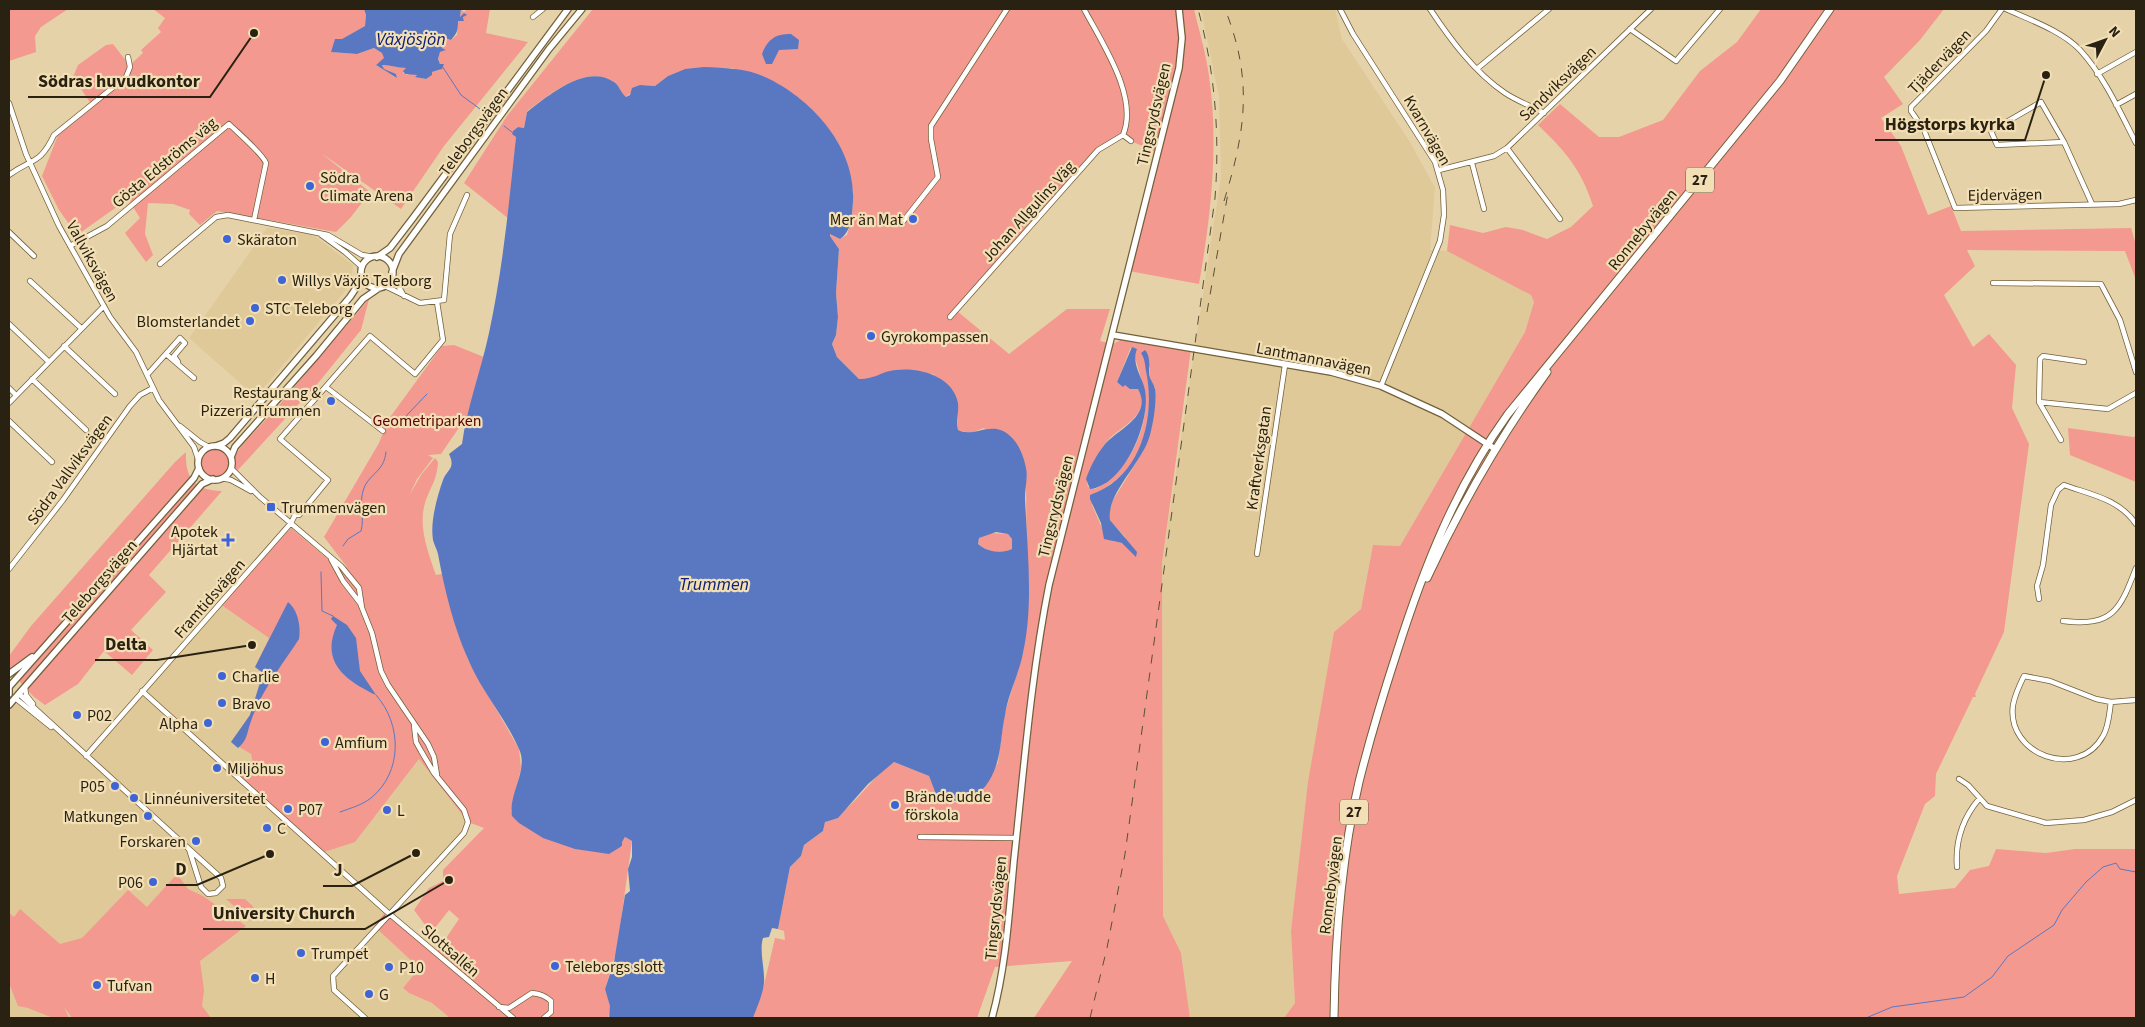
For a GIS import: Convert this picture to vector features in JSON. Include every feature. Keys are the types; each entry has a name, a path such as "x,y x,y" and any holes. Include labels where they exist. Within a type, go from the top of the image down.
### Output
{"main road":[{"name":"Teleborgsvägen","path":"376,257 390,248 568,9"},
{"name":"Teleborgsvägen","path":"392,273 399,254 549,49 582,9"},
{"name":"Tingsrydsvägen","path":"992,1018 1003,971 1034,661 1049,585 1179,68 1182,38 1180,9"},
{"name":"Ronnebyvägen","path":"1334,1018 1338,930 1350,833 1375,722 1421,580 1452,508 1487,443 1527,390 1780,81 1830,9"},
{"path":"376,257 387,260 392,273 382,287 363,299 236,447 231,458 230,468 222,478 213,479 204,476 199,468 198,459 202,451 228,440 350,297 366,261 376,257"},
{"path":"362,271 367,285 382,287"},
{"name":"Lantmannavägen","path":"1113,335 1331,372 1381,386 1442,414 1495,449"},
{"name":"Ronnebyvägen","path":"1410,612 1454,521 1495,449 1564,347"},
{"path":"213,446 225,449 231,458"},
{"name":"Teleborgsvägen","path":"9,690 36,655 194,478 199,468"},
{"name":"Teleborgsvägen","path":"9,705 202,484 213,479"},
{"path":"9,674 36,655"},
{"path":"9,690 17,696"}],"street":[{"path":"533,18 543,9"},
{"path":"901,224 938,177 931,139 931,126 1007,9"},
{"path":"1084,9 1111,61 1124,92 1128,120 1123,135 1131,142"},
{"name":"Kvarnvägen","path":"1340,9 1353,34 1428,150 1439,170 1443,190 1444,215 1440,240 1381,386"},
{"path":"1430,9 1451,40 1505,93 1544,113"},
{"path":"1478,68 1549,9"},
{"name":"Sandviksvägen","path":"1439,170 1494,156 1507,148 1651,9"},
{"path":"1630,29 1676,61 1720,9"},
{"name":"Tjädervägen","path":"1911,107 1986,31 2002,9"},
{"path":"2006,9 2059,35 2080,50 2116,105 2136,143"},
{"path":"2097,74 2136,52"},
{"path":"9,175 44,154 54,135 126,77 129,73 128,57"},
{"path":"2116,105 2136,94"},
{"path":"2064,142 1997,145 1991,131 2041,102 2064,142 2092,204"},
{"name":"Vallviksvägen","path":"9,103 41,190 70,246 104,306 136,352 153,388 194,447 198,459"},
{"name":"Ejdervägen","path":"1911,107 1910,112 1924,130 1955,208 2119,204 2136,200"},
{"name":"Gösta Edströms väg","path":"70,246 107,226 229,124 259,152 266,163 254,220"},
{"name":"Johan Allgulins Väg","path":"950,316 1098,150 1123,135"},
{"path":"1507,148 1560,219"},
{"path":"1472,163 1484,209"},
{"path":"382,287 420,303 444,300 450,234 467,196"},
{"path":"160,264 216,217 228,215 334,237 362,255 376,257"},
{"path":"9,232 34,256"},
{"path":"316,233 345,252 362,271"},
{"path":"392,273 404,296"},
{"path":"30,281 81,328"},
{"path":"1993,283 2101,284 2120,320 2136,372"},
{"path":"383,431 326,387 370,336 415,374 443,340 437,302"},
{"path":"9,403 104,306"},
{"path":"9,324 49,362"},
{"path":"147,375 180,338 186,343 174,356 178,362"},
{"path":"64,346 115,394"},
{"path":"166,354 194,378"},
{"path":"2061,440 2039,402 2040,359 2043,356 2084,362"},
{"name":"Kraftverksgatan","path":"1257,554 1285,365"},
{"path":"32,379 86,430"},
{"name":"Framtidsvägen","path":"86,756 292,524 295,515 299,514 328,480 280,439 326,387"},
{"path":"9,388 16,395"},
{"name":"Södra Vallviksvägen","path":"9,569 58,506 130,406 140,395 153,388"},
{"path":"2039,402 2108,410 2136,394"},
{"name":"Vallviksvägen","path":"174,420 192,437 213,446"},
{"path":"9,421 52,462"},
{"path":"230,468 356,582 361,594 362,609"},
{"path":"222,478 231,480 260,497"},
{"path":"2039,599 2037,586 2043,565 2050,505 2058,490 2064,485 2115,502 2127,511 2136,524"},
{"path":"331,559 362,609 372,633 381,671 434,757 438,778"},
{"path":"2063,621 2096,622 2109,616 2120,606 2136,568"},
{"path":"2111,702 2108,721 2102,737 2091,750 2070,759 2045,757 2033,751 2017,731 2013,719 2013,706 2024,676 2050,681 2096,700 2111,702 2136,700"},
{"path":"25,687 28,697 56,730"},
{"name":"Slottsallén","path":"142,691 390,914 513,1018"},
{"path":"17,696 40,713"},
{"path":"17,696 86,756 189,849 221,878 223,886 216,893 208,894 201,887 189,849"},
{"path":"365,1018 338,994 332,985 333,976 464,833 468,822 464,810 438,778 418,746 414,724"},
{"path":"1959,780 1968,785 1987,806 2008,811 2024,818 2058,824 2084,820 2112,812 2136,800"},
{"path":"1957,867 1957,843 1970,809 1979,799"},
{"path":"920,837 1017,838"},
{"path":"498,1007 509,1008 532,993 536,993 544,995 551,1001 551,1012 544,1018"}],"shaded area":[{"path":"1201,9 1335,9 1342,39 1410,142 1435,188 1430,250 1447,251 1531,295 1534,302 1525,332 1400,546 1373,545 1361,609 1334,632 1291,931 1295,1003 1284,1018 1190,1018 1181,953 1163,916 1162,563 1221,177 1219,97"},
{"path":"267,228 312,234 353,265 351,284 256,397 189,338"},
{"name":"Linnéuniversitetet","path":"220,604 269,638 255,667 263,672 250,715 231,742 251,754 253,764 240,779 355,842 419,759 468,822 462,832 374,926 417,966 418,971 403,988 409,993 432,1003 450,1018 9,1018 9,707 15,698 86,756"}],"green space":[{"path":"9,9 68,9 41,27 35,36 36,52 9,61"},
{"path":"153,9 364,9 366,15 365,26 339,41 331,52 357,54 374,48 382,53 385,58 376,65 384,70 382,65 406,68 403,73 418,75 415,76 424,79 432,75 432,72 440,70 444,64 440,64 438,59 440,52 446,50 442,48 441,39 451,40 457,35 458,21 464,20 463,17 466,14 460,17 461,9 464,12 467,9 490,9 486,33 528,42 444,146 401,209 321,153 370,192 351,217 336,232 217,211 200,225 189,214 190,210 173,204 148,203 145,234 153,255 146,262 125,233 140,218 128,199 77,235 59,210 42,176 58,135 93,107 73,77 78,65 106,45 113,44 127,62 132,63 143,53 141,50 161,32 158,28 165,18","holes":["384,70 396,74 397,78"]},
{"path":"593,9 1194,9 1208,67 1213,128 1210,206 1199,284 1129,271 1158,153 1123,136 1098,150 957,311 1009,354 1067,309 1110,309 1100,341 1113,344 1122,339 1191,349 1162,563 1163,916 1181,953 1190,1018 1034,1018 1072,961 995,967 977,1018 753,1018 764,985 775,938 785,940 784,931 778,929 790,867 801,856 804,845 823,831 825,822 844,811 876,777 894,762 929,776 937,797 958,803 966,801 982,789 998,763 1004,716 1023,653 1027,620 1026,471 984,428 970,433 958,430 958,404 933,374 897,370 872,379 859,379 837,357 832,344 836,335 838,317 836,293 839,249 830,234 840,239 847,235 852,218 853,192 847,164 836,139 733,68 685,69 668,76 655,86 640,85 626,97 618,85 603,77 592,76 580,79 556,90 527,111 524,128 518,127 513,131 516,137 509,219 464,183 507,116","holes":["1131,347 1143,386 1145,399 1143,425 1125,463 1116,474 1095,489 1088,487 1087,478 1098,454 1110,438 1134,418 1142,405 1138,389 1117,382","1143,355 1150,368 1149,376 1155,388 1152,427 1142,453 1112,502 1109,514 1110,520 1125,537 1122,543 1112,541 1102,528 1092,505 1104,490 1127,470 1141,445 1146,430 1150,399 1147,368"]},
{"path":"1761,9 1944,9 1920,40 1884,77 1903,104 1881,118 1901,146 1928,215 1951,206 1961,231 2131,228 2136,245 2136,280 2125,251 1967,250 1975,266 1944,295 1973,347 1989,334 2016,365 2012,408 2029,444 2004,632 1975,694 1976,697 1973,697 1936,774 1935,796 1925,804 1897,876 1899,894 1955,888 1970,870 1989,866 1996,849 2046,853 2075,849 2136,849 2136,1018 1284,1018 1295,1003 1291,931 1308,782 1334,632 1361,609 1373,545 1400,546 1525,332 1534,302 1531,295 1447,251 1450,225 1483,233 1506,227 1523,230 1547,239 1571,227 1593,206 1578,171 1557,144 1538,125 1560,104 1599,137 1619,137 1663,120 1700,71 1737,42"},
{"path":"369,299 361,330 319,382 237,471 234,464 235,456 242,445 275,410"},
{"name":"Geometriparken","path":"454,345 484,357 467,416 441,454 428,455 433,458 417,479 409,496 421,475 435,458 438,462 436,474 425,503 423,530 436,575 442,574 468,660 519,749 521,768 511,812 538,834 562,843 622,847 625,837 632,841 617,949 605,989 611,1006 608,1018 450,1018 432,1003 409,993 403,988 417,971 415,969 417,966 374,926 386,911 436,953 459,919 449,910 431,933 414,910 429,888 443,881 443,870 484,828 468,822 419,759 355,842 321,853 239,779 253,764 251,754 231,742 250,715 263,673 255,667 269,638 220,604 291,528 329,560 347,567 324,537 379,443 388,420 442,346"},
{"path":"2068,428 2136,436 2136,482 2070,455"},
{"path":"215,449 225,453 229,463 225,473 215,477 205,473 201,463 205,453"},
{"path":"186,452 187,469 193,481 204,488 222,491 149,575 166,592 131,630 153,650 132,675 104,651 78,684 45,705 33,696 9,670 9,656 31,626 175,462"},
{"path":"990,533 1008,534 1012,539 1012,549 994,551 978,544 979,538"},
{"path":"177,874 188,889 203,896 246,926 200,961 204,990 202,1006 211,1018 72,1018 64,1007 69,1018 53,1018 18,1006 9,983 9,913 14,917 20,909 60,944 82,938 128,890 147,907"},
{"path":"226,899 245,899 258,911 251,921"}],"water":[{"name":"Växjösjön","path":"364,9 461,9 460,17 464,13 467,15 463,17 464,21 458,21 457,32 451,40 445,38 441,40 442,48 446,50 440,52 438,59 440,64 444,64 442,69 432,72 432,75 426,79 415,77 417,75 405,74 403,71 406,68 382,65 384,69 396,74 397,78 376,65 384,58 382,53 374,48 357,54 331,52 335,39 342,39 365,26 366,15"},
{"path":"791,34 799,40 798,49 779,50 772,64 766,64 762,54 770,41 776,36"},
{"name":"Trummen","path":"704,67 735,69 765,77 782,86 814,111 839,144 847,162 852,181 853,201 851,222 847,232 840,239 830,234 839,249 836,293 838,317 836,335 832,344 837,357 859,379 905,369 934,375 949,386 955,394 958,403 958,430 972,432 985,429 999,430 1007,433 1014,440 1020,449 1027,471 1025,498 1029,576 1028,615 1021,661 1006,707 996,765 989,781 973,797 960,801 945,800 937,797 929,776 894,762 868,784 838,818 825,822 823,831 804,845 801,856 790,867 778,929 772,928 769,937 763,938 764,983 753,1018 609,1018 610,1006 605,989 614,962 625,895 630,891 628,869 632,857 632,841 625,837 622,846 609,854 575,849 543,838 519,823 512,816 513,799 522,765 519,749 511,732 480,683 465,653 449,604 433,540 432,525 441,487 452,463 449,454 462,444 467,416 489,333 502,260 508,211 516,137 512,134 513,131 518,127 524,128 527,112 556,90 580,79 592,76 603,77 614,82 626,97 630,95 632,88 640,85 655,86 668,76 685,69","holes":["996,532 1008,534 1012,539 1012,549 1008,551 990,550 978,544 979,538"]},
{"path":"1132,347 1137,349 1135,360 1145,390 1144,418 1133,450 1124,464 1103,485 1090,489 1086,479 1097,456 1111,438 1132,421 1141,407 1138,389 1130,389 1125,385 1123,387 1117,382"},
{"path":"1145,350 1149,359 1149,375 1155,394 1152,427 1145,448 1118,489 1110,510 1110,520 1137,552 1136,557 1122,543 1104,539 1101,523 1090,495 1107,487 1122,475 1133,461 1141,444 1149,408 1149,389 1145,362 1141,353"},
{"path":"288,602 294,609 298,619 299,639 265,691 254,713 245,740 238,748 231,742 250,715 263,673 255,667"},
{"path":"333,616 347,625 356,638 360,671 376,695 354,683 338,668 332,649 337,625 331,619"}],"waterway":[{"path":"442,66 461,95 480,109"},
{"path":"504,126 512,132"},
{"path":"402,428 407,415 427,394"},
{"path":"343,546 348,539 361,531 362,494 367,483 383,464 386,452"},
{"path":"321,572 322,611 333,616"},
{"path":"340,812 371,798 389,775 394,762 394,733 391,720 385,707 376,695"},
{"path":"1866,1018 1892,1007 1964,997 1992,977 2008,956 2054,925 2062,910 2086,882 2103,867 2116,863 2120,869 2136,872"}],"railway":[{"path":"1090,1018 1107,948 1125,854 1215,198 1217,150 1215,103 1209,56 1198,9"},
{"path":"1224,201 1237,151 1243,105 1240,59 1225,9"},
{"path":"1207,312 1228,193"}],"place":[{"name":"Södras huvudkontor","path":"254,33"},
{"name":"Högstorps kyrka","path":"2046,75"},
{"name":"Södra Climate Arena","path":"310,186"},
{"name":"Mer än Mat","path":"913,219"},
{"name":"Skäraton","path":"227,239"},
{"name":"Willys Växjö Teleborg","path":"282,280"},
{"name":"STC Teleborg","path":"255,308"},
{"name":"Blomsterlandet","path":"250,321"},
{"name":"Gyrokompassen","path":"871,336"},
{"name":"Restaurang & Pizzeria Trummen","path":"331,401"},
{"name":"Trummenvägen","path":"271,507"},
{"name":"Apotek Hjärtat","path":"228,540"},
{"name":"Delta","path":"252,645"},
{"name":"Charlie","path":"222,676"},
{"name":"Bravo","path":"222,703"},
{"name":"P02","path":"77,715"},
{"name":"Alpha","path":"208,723"},
{"name":"Amfium","path":"325,742"},
{"name":"Miljöhus","path":"217,768"},
{"name":"P05","path":"115,786"},
{"name":"Linnéuniversitetet","path":"134,798"},
{"name":"Brände udde förskola","path":"895,805"},
{"name":"P07","path":"288,809"},
{"name":"L","path":"387,810"},
{"name":"Matkungen","path":"148,816"},
{"name":"C","path":"267,828"},
{"name":"Forskaren","path":"196,841"},
{"name":"J","path":"416,853"},
{"name":"D","path":"270,854"},
{"name":"University Church","path":"449,880"},
{"name":"P06","path":"153,882"},
{"name":"Trumpet","path":"301,953"},
{"name":"Teleborgs slott","path":"555,966"},
{"name":"P10","path":"389,967"},
{"name":"H","path":"255,978"},
{"name":"Tufvan","path":"97,985"},
{"name":"G","path":"369,994"}]}
